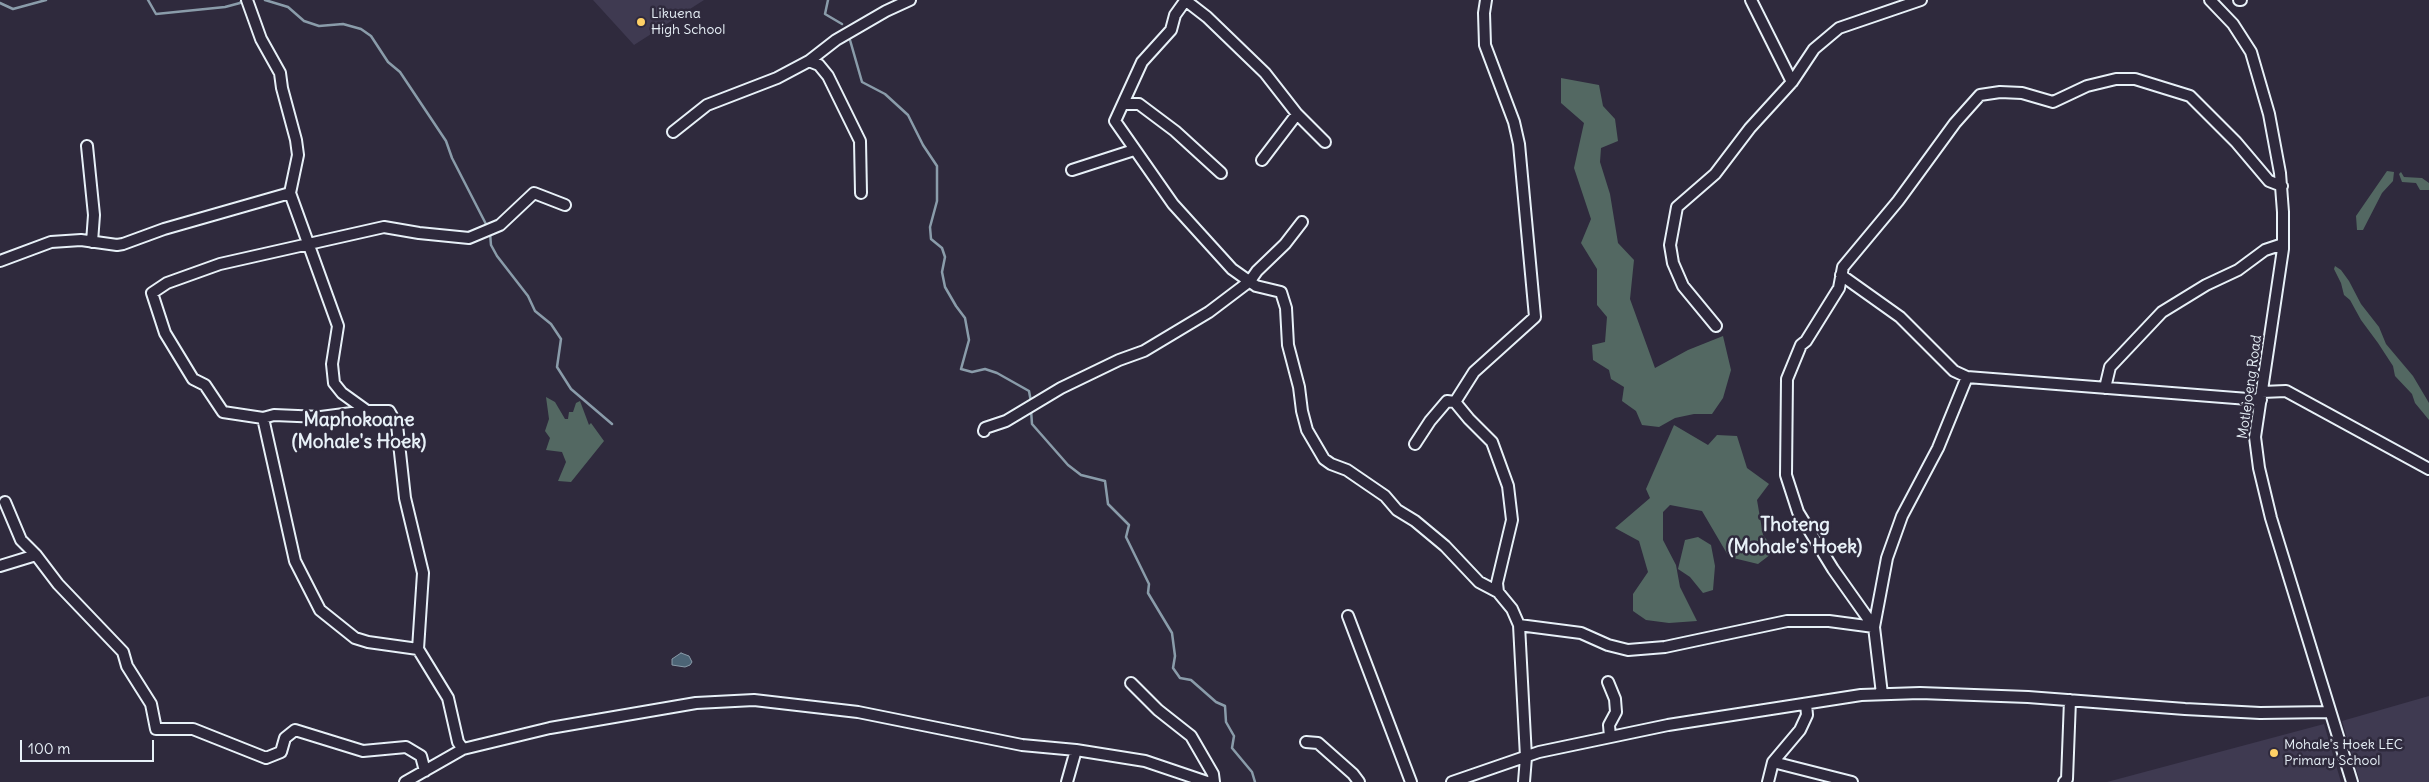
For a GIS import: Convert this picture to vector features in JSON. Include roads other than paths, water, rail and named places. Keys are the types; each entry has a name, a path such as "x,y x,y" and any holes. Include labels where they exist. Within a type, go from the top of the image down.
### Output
{"street":[{"path":"246,0 261,39 280,73 282,88 297,144 298,155 290,193 338,326 332,364 334,383 342,393 367,411"},
{"path":"673,132 707,105 777,78 809,61 836,40 886,11 910,0"},
{"path":"1325,142 1297,114 1265,73 1207,17 1185,0 1175,14 1171,30 1142,62 1115,121 1173,204 1232,269 1256,286 1280,292 1287,314 1288,345 1299,387 1307,430 1324,459 1347,470 1385,496 1396,510 1415,521 1444,546 1479,582 1498,592 1512,609 1519,625 1526,757 1524,782"},
{"path":"1455,402 1474,372 1535,317 1519,144 1514,122 1485,45 1484,13 1486,0"},
{"path":"1751,0 1792,82"},
{"path":"1716,326 1683,286 1673,263 1670,245 1677,207 1714,174 1750,128 1792,82 1814,49 1839,28 1921,0"},
{"name":"Motlejoeng Road","path":"2210,0 2233,24 2251,52 2269,114 2282,186 2283,244 2255,437 2258,468 2352,782"},
{"path":"809,61 819,65 828,76 860,141 861,193"},
{"path":"1874,627 1833,569 1798,512 1786,475 1787,379 1801,345 1806,341 1839,288 1843,267 1895,205 1955,123 1980,95 2000,92 2022,93 2053,102 2087,86 2116,79 2135,79 2190,96 2236,142 2269,181 2282,186"},
{"path":"1124,104 1139,104 1163,122 1221,173"},
{"path":"1262,160 1297,114"},
{"path":"88,146 94,215 92,242"},
{"path":"1072,170 1134,150"},
{"path":"0,261 51,242 123,244 164,229 290,193"},
{"path":"463,749 458,742 448,698 418,649 423,573 404,498 397,425 389,411 367,411 321,417 274,414 264,418 223,412 205,385 193,379 165,333 152,293 167,283 220,264 308,242 384,227 418,233 469,238 500,225 534,193 565,205"},
{"path":"984,432 985,428 1006,421 1061,388 1144,351 1215,307 1250,281 1257,271 1285,244 1302,222"},
{"path":"2105,388 2110,367 2162,312 2206,285 2238,270 2265,250 2283,244"},
{"path":"1841,275 1900,317 1954,371 1967,377 2105,388 2262,396 2286,391 2429,470"},
{"path":"1882,694 1874,627 1887,558 1902,516 1938,448 1967,377"},
{"path":"1415,444 1430,421 1447,401 1455,402 1492,442 1508,486 1512,520 1500,565 1498,592"},
{"path":"264,418 295,561 320,610 355,638 368,642 418,649"},
{"path":"5,502 21,540 36,555 58,584 123,652 127,666 152,704 156,728 194,729 266,758 281,752 286,738 295,730 363,750 406,746 421,756 425,770"},
{"path":"0,566 36,555"},
{"path":"1348,616 1394,742 1411,782"},
{"path":"1519,625 1580,634 1608,645 1628,650 1665,647 1787,621 1830,620 1874,627"},
{"path":"1608,682 1615,699 1616,712 1609,725 1610,737"},
{"path":"1130,683 1158,710 1192,736 1213,774 1214,782"},
{"path":"1452,782 1539,752 1610,737 1718,717 1882,694 1998,696 2260,713 2330,712"},
{"path":"405,782 463,749 550,728 696,704 754,700 858,712 1022,745 1076,750 1145,761 1207,782"},
{"path":"2064,782 2067,779 2070,700"},
{"path":"1768,782 1773,762 1800,730 1807,715 1806,704"},
{"path":"1306,742 1318,744 1353,774 1358,782"},
{"path":"1067,782 1076,750"},
{"path":"1773,762 1852,782"}],"water":[{"path":"681,653 689,656 692,662 690,665 685,667 672,665 672,659"}],"waterway":[{"path":"0,3 13,9 46,0"},
{"path":"148,0 156,14 225,7 240,3 242,0"},
{"path":"265,0 288,7 304,21 319,26 343,24 361,29 371,36 388,62 400,72 446,141 452,158 488,228"},
{"path":"828,0 825,14 842,24"},
{"path":"850,40 862,82 885,94 908,115 923,145 937,166 937,201 930,227 931,239 942,248 945,257 942,272 945,287 965,318 969,340 961,369 972,372 985,369 997,373 1029,391 1031,402"},
{"path":"490,233 491,245 497,256 528,296 535,311 551,324 561,339 557,367 571,389 612,424"},
{"path":"1031,410 1032,424 1068,465 1081,475 1105,481 1108,504 1129,525 1126,537 1149,584 1148,593 1172,633 1175,656 1173,668 1180,678 1191,680 1216,702 1225,706 1226,722 1234,736 1232,748 1252,772 1255,782"}],"place":[{"name":"Likuena High School","path":"641,22"},
{"name":"Mohale's Hoek LEC Primary School","path":"2274,753"}],"district":[{"name":"Maphokoane (Mohale's Hoek)","path":"359,432"},
{"name":"Thoteng (Mohale's Hoek)","path":"1795,537"}]}
